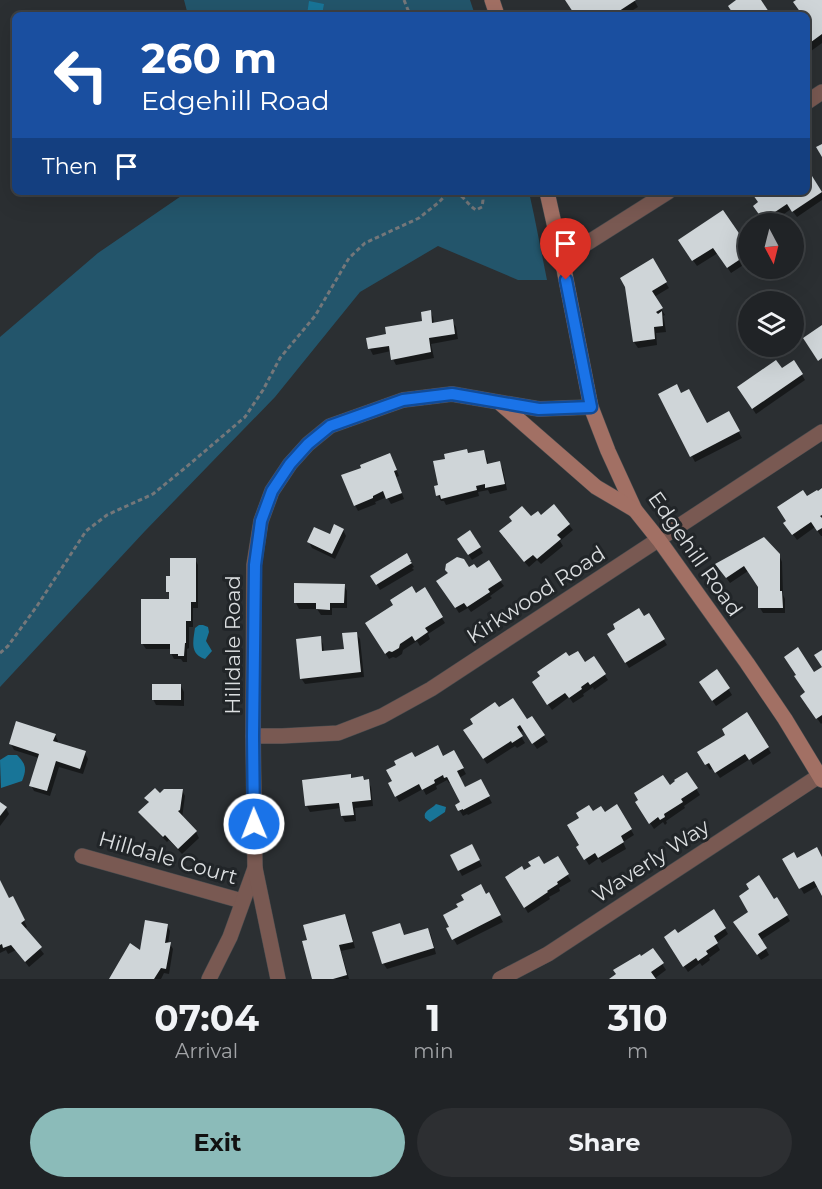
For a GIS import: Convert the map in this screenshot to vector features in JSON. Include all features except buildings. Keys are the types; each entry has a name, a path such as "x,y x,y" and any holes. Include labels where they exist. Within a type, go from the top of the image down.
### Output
{"street":[{"name":"Edgehill Road","path":"548,195 591,407 635,510 747,663 821,777"},
{"path":"562,259 663,195"},
{"name":"Hilldale Road","path":"278,979 255,868 253,736 255,565 261,521 272,491 290,464 308,444 330,426 403,400 452,394 539,409 591,407"},
{"path":"501,404 596,487 635,510"},
{"name":"Kirkwood Road","path":"253,736 338,733 382,716 430,689 822,432"},
{"name":"Waverly Way","path":"500,979 548,954 821,777"},
{"name":"Hilldale Court","path":"82,855 242,901"},
{"name":"Hilldale Road","path":"209,979 230,937 255,868"}],"path":[{"path":"0,653 8,646 37,606 86,531 107,515 153,494 244,417 263,390 280,358 315,316 349,258 365,243 419,218 446,195"},
{"path":"461,195 476,210 482,207 483,195"}],"shaded area":[{"path":"184,0 470,0 474,12 187,12"},
{"path":"309,1 324,4 323,12 307,12"},
{"path":"183,195 530,195 547,280 518,280 438,246 360,292 275,397 145,531 0,687 0,337 98,253"},
{"path":"199,625 208,627 209,632 206,641 212,651 205,659 197,654 194,647 195,628"},
{"path":"8,755 17,755 20,758 25,767 25,773 22,781 1,788 0,760"},
{"path":"436,804 446,807 445,812 430,822 425,818 425,813"}],"route":[{"path":"254,824 255,565 261,521 272,491 290,464 308,444 330,426 403,400 452,394 539,409 591,407 566,280"}]}
